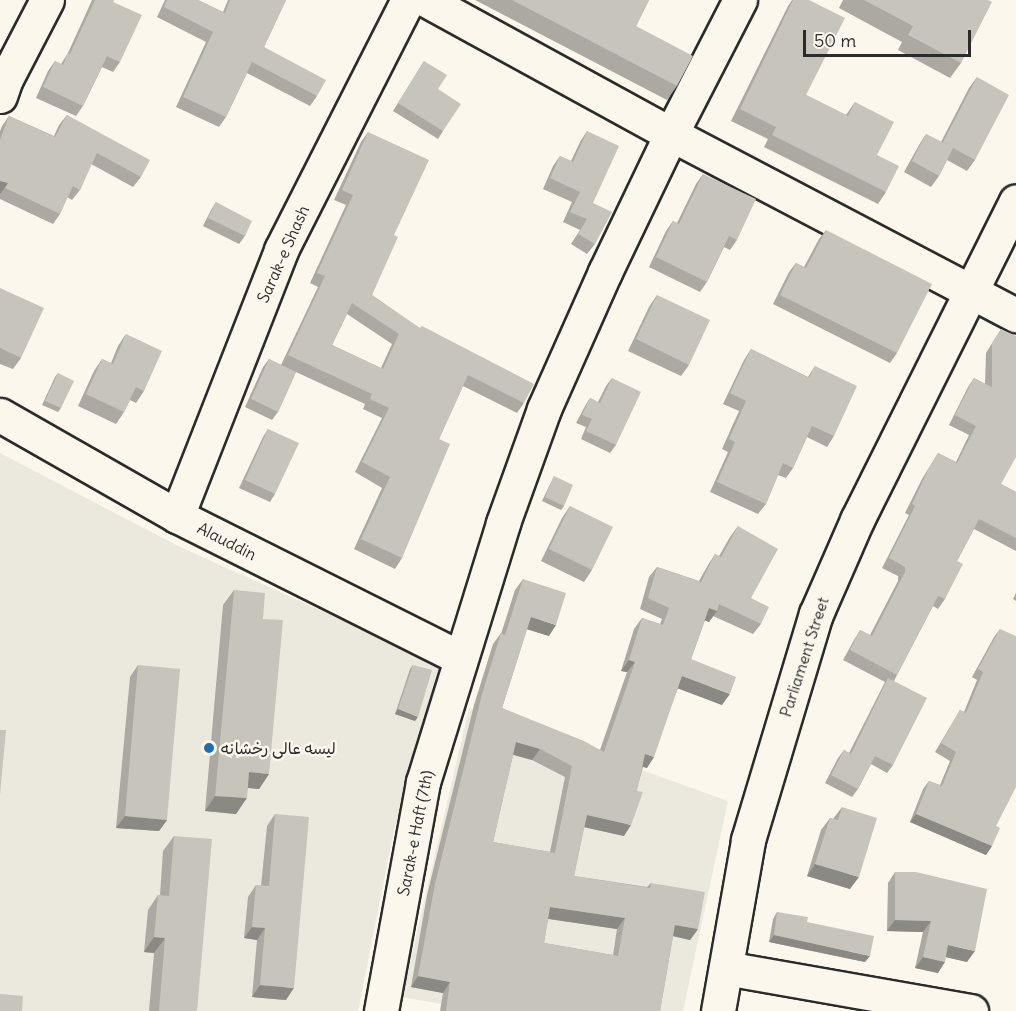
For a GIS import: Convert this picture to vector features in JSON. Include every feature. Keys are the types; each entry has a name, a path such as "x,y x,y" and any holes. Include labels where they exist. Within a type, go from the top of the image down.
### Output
{"street":[{"path":"0,96 47,0"},
{"name":"Sarak-e Shash","path":"177,516 281,250 408,0"},
{"path":"426,0 671,134 1016,315"},
{"name":"Sarak-e Haft (7th)","path":"381,1011 423,782 459,657 544,409 671,134 740,0"},
{"name":"Parliament Street","path":"718,1011 748,840 816,614 857,520 1016,201"},
{"name":"Alauddin","path":"0,415 177,516 459,657"},
{"path":"726,968 971,1011"}],"shaded area":[{"name":"لیسه عالی رخشانه","path":"0,453 178,546 442,665 394,830 358,1011 0,1011"},
{"path":"469,708 728,801 683,1011 479,1011 402,997"}],"building":[{"path":"95,0 114,0 113,2 142,15 120,62 107,56 83,106 43,87 55,61 63,65 68,53 70,54"},
{"path":"167,0 198,0 225,13 230,0 286,0 264,47 326,80 317,96 252,62 226,117 183,97 213,32 164,7"},
{"path":"512,0 649,0 636,26 693,56 677,86"},
{"path":"793,0 809,0 845,18 806,95 848,116 855,102 894,122 877,155 899,166 886,192 772,135 776,127 740,109"},
{"path":"864,0 988,0 992,2 961,63 908,35 913,26"},
{"path":"424,61 447,75 438,89 461,104 443,131 398,103"},
{"path":"977,77 1009,95 975,160 953,148 939,176 912,161 926,134 948,145 943,142"},
{"path":"67,115 150,160 141,177 97,153 80,190 73,186 60,214 5,188 8,183 0,181 0,140 9,116 55,137"},
{"path":"587,131 619,146 593,203 612,212 595,244 578,234 587,219 570,212 580,192 550,178 560,156 573,162"},
{"path":"368,132 429,160 394,235 398,237 372,295 420,328 422,326 534,384 524,403 468,375 439,439 450,444 402,558 361,539 390,477 362,462 389,408 370,399 372,394 288,355 325,276 317,273 353,195 342,190","holes":["352,303 399,334 383,369 332,345"]},
{"path":"703,174 756,199 737,240 729,236 707,282 656,257 673,221 679,224"},
{"path":"216,202 252,221 245,236 208,218"},
{"path":"826,230 932,284 897,353 780,295 796,263 806,268"},
{"path":"0,288 44,308 21,358 0,348"},
{"path":"657,295 710,320 689,365 636,339"},
{"path":"1001,329 1016,336 1016,457 1001,484 1016,492 1016,538 979,519 957,561 963,564 945,599 938,596 897,675 850,650 860,630 872,636 905,572 905,567 889,558 915,506 912,504 928,470 938,453 957,463 976,426 955,415 974,378 992,387 992,343"},
{"path":"126,334 162,351 144,391 136,387 124,412 86,394 102,359 113,364"},
{"path":"751,349 809,378 815,366 857,386 834,436 812,426 793,468 783,463 766,504 717,482 735,442 729,439 746,401 730,393"},
{"path":"269,359 296,372 278,412 251,399"},
{"path":"58,373 74,381 61,408 45,401"},
{"path":"612,378 641,392 616,445 586,431 592,419 582,415 590,398 600,403"},
{"path":"268,429 299,443 275,494 245,480"},
{"path":"554,476 573,485 564,506 545,497"},
{"path":"570,506 613,527 592,570 549,549"},
{"path":"738,526 778,549 751,598 769,607 761,624 719,604 717,611 709,608 691,659 736,677 730,694 682,676 654,757 645,754 637,791 643,792 631,825 587,815 574,876 650,888 651,883 705,892 698,929 675,925 660,1011 446,1011 450,982 418,976 435,884 482,694 501,633 505,635 523,579 566,593 556,625 531,617 502,708 584,741 604,752 635,662 629,660 642,618 663,625 669,608 648,598 657,567 701,582 715,554 721,557","holes":["516,742 540,749 572,766 555,853 493,842","550,907 625,918 618,956 544,943"]},
{"path":"234,590 265,593 263,619 283,620 269,774 249,772 247,798 215,796"},
{"path":"1000,629 1016,636 1016,787 996,826 1000,828 992,846 916,814 929,781 942,786 956,752 941,743 960,710 966,713 983,672 978,669"},
{"path":"138,665 180,669 167,820 125,816"},
{"path":"413,665 432,670 418,717 398,709"},
{"path":"888,678 927,698 893,765 875,756 858,789 831,775 844,750 851,754"},
{"path":"0,730 6,730 0,795"},
{"path":"842,807 877,818 859,877 815,864 830,818 838,820"},
{"path":"275,814 309,817 294,988 260,985 265,928 252,927 256,885 269,886"},
{"path":"174,836 212,839 197,1011 159,1011 165,938 154,937 158,895 169,896"},
{"path":"895,872 916,872 987,889 975,951 948,945 945,962 923,957 931,921 895,920"},
{"path":"777,912 808,917 807,922 874,936 870,956 774,935"},
{"path":"0,994 23,996 22,1011 0,1011"}],"place":[{"name":"لیسه عالی رخشانه","path":"209,748"}]}
